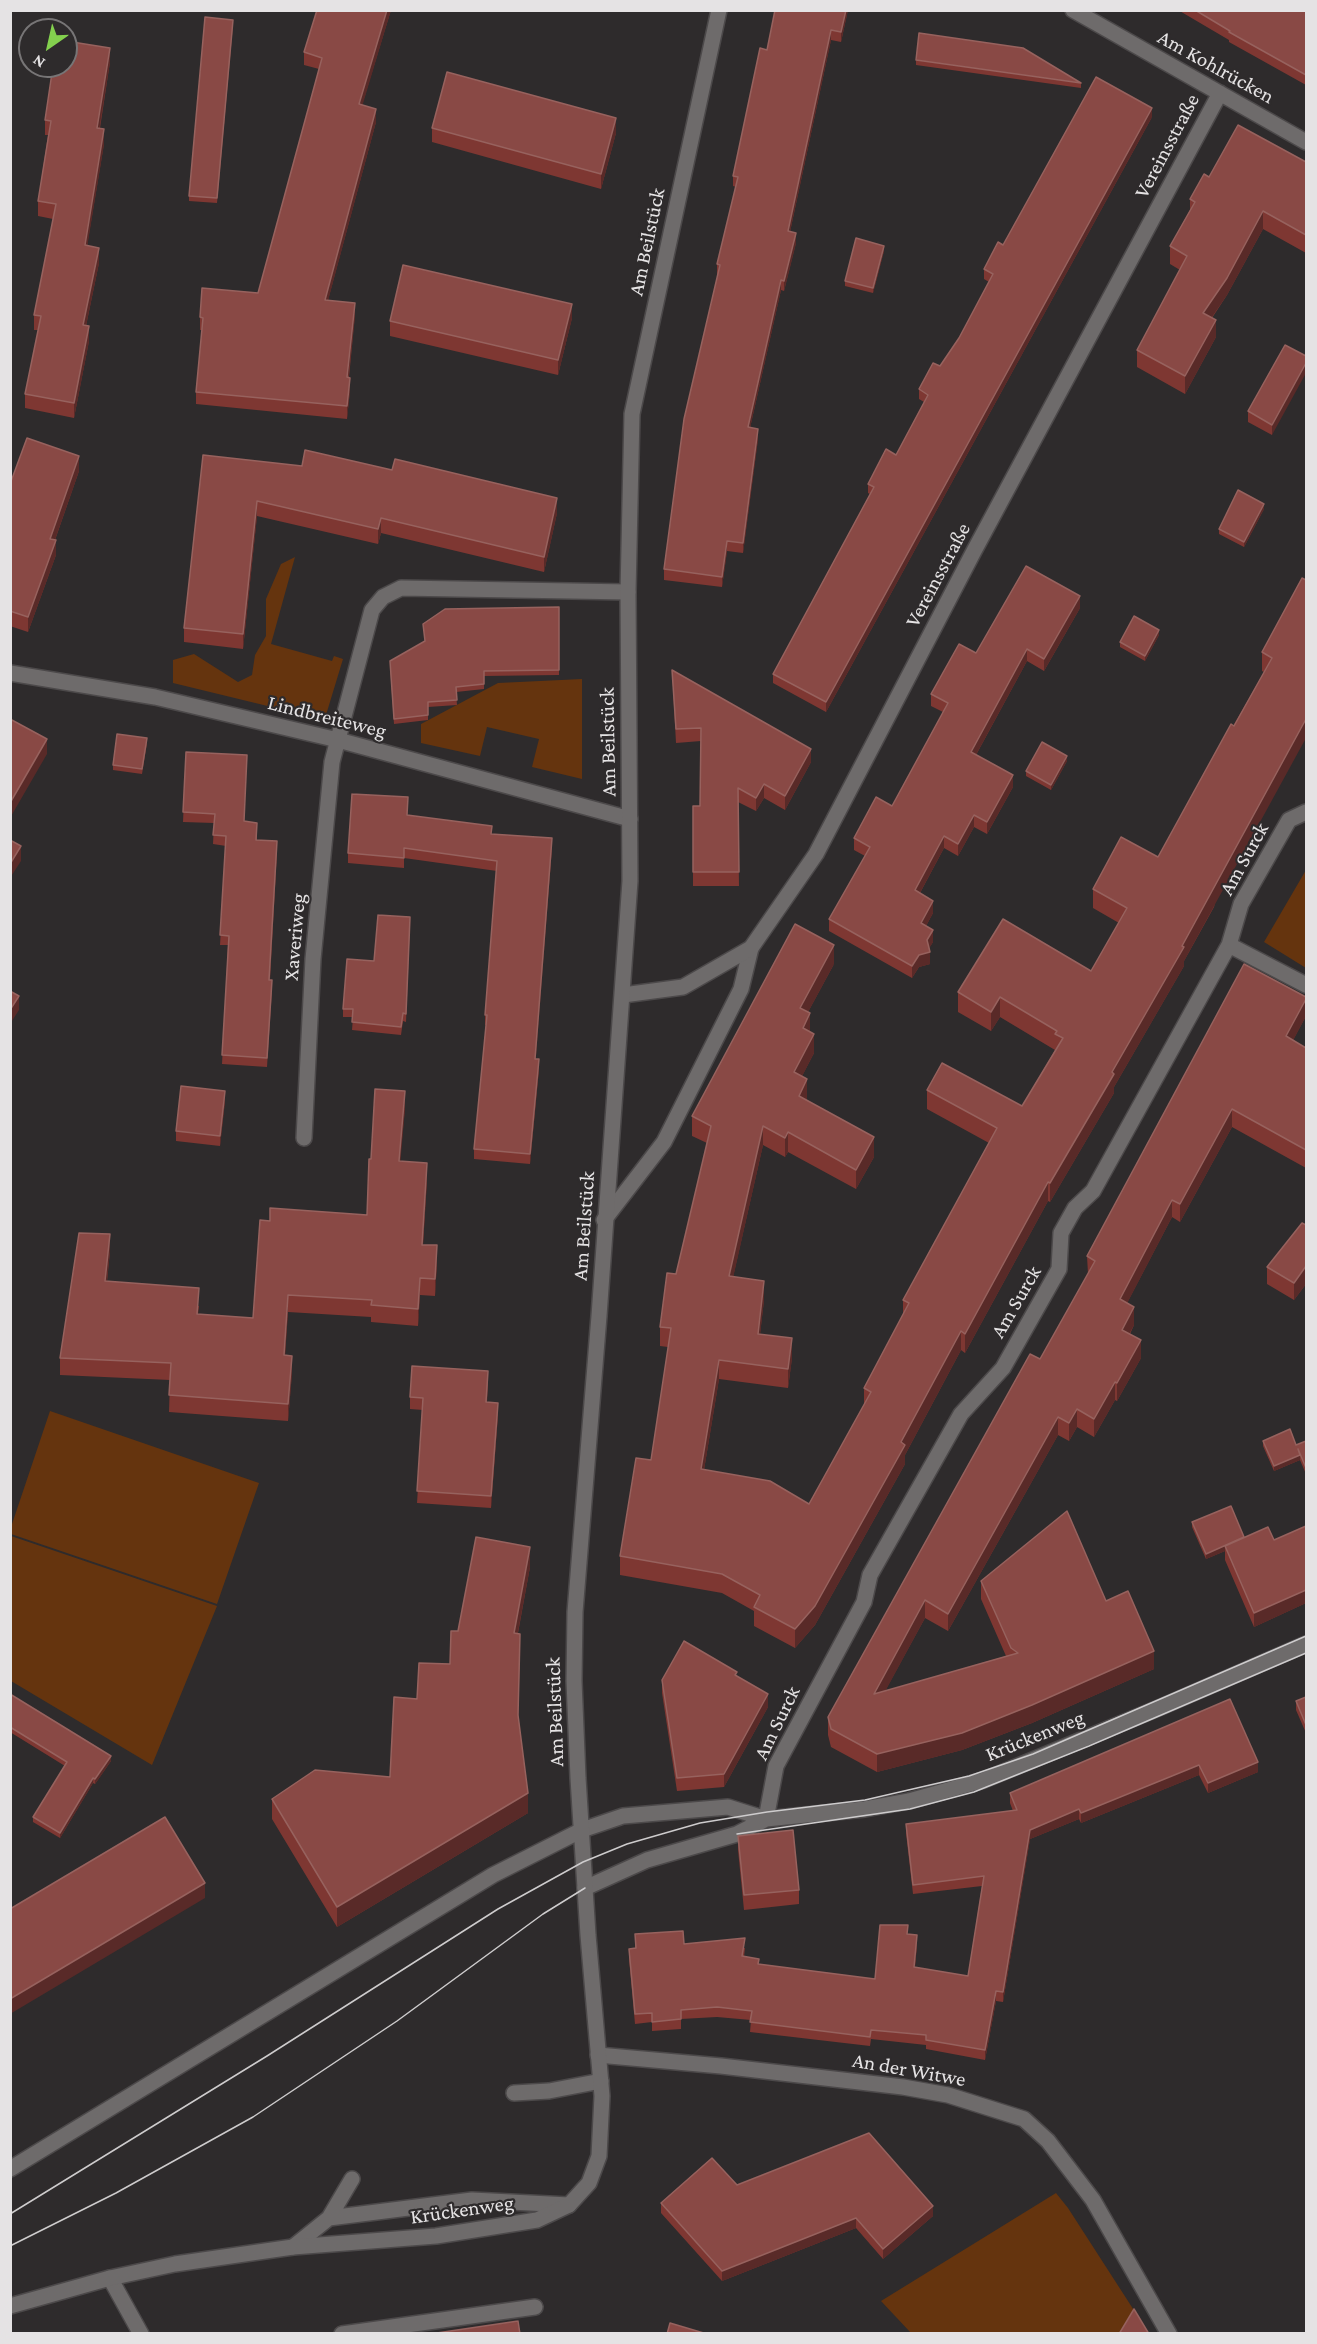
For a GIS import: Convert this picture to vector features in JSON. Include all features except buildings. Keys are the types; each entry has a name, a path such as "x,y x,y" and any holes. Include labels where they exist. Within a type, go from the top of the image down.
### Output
{"street":[{"name":"Am Beilstück","path":"583,1862 574,1681 575,1612 630,881 628,592 632,414 719,10"},
{"name":"Am Kohlrücken","path":"1073,10 1306,142"},
{"name":"Vereinsstraße","path":"623,995 683,987 751,948 816,854 974,551 1220,93"},
{"path":"338,741 372,610 383,597 401,588 628,592"},
{"name":"Lindbreiteweg","path":"10,673 154,697 338,741 630,819"},
{"name":"Xaveriweg","path":"304,1138 313,959 332,762 338,741"},
{"name":"Am Surck","path":"766,1820 776,1766 864,1602 870,1575 961,1414 1003,1368 1059,1269 1061,1233 1075,1208 1093,1191 1229,945 1241,904 1289,820 1306,812"},
{"path":"1229,945 1306,985"},
{"path":"604,1220 664,1142 741,989 751,948"},
{"name":"Krückenweg","path":"585,1888 646,1860 737,1834 766,1820 864,1809 909,1801 984,1780 1306,1644"},
{"name":"Krückenweg","path":"10,2169 493,1875 582,1830 623,1816 728,1807 766,1820"},
{"name":"Krückenweg","path":"10,2306 110,2278 175,2264 293,2247 376,2242 448,2234 537,2220 569,2205 589,2183 599,2156 602,2097 583,1862"},
{"name":"An der Witwe","path":"598,2055 709,2064 903,2087 948,2095 1024,2119 1048,2141 1093,2200 1169,2334"},
{"path":"514,2093 549,2091 601,2081"},
{"path":"293,2247 329,2218 352,2179"},
{"path":"329,2218 472,2200 569,2205"},
{"path":"110,2278 141,2334"},
{"path":"342,2334 535,2307"}],"shaded area":[{"path":"295,557 271,644 332,661 334,656 343,659 326,715 321,719 173,683 173,660 194,654 238,682 252,675 255,655 266,636 266,599 281,564"},
{"path":"582,679 582,779 532,767 539,739 487,727 480,756 421,743 421,724 498,683"},
{"path":"1306,870 1306,968 1264,942"},
{"path":"50,1411 259,1483 217,1604 11,1534 11,1527"},
{"path":"11,1536 217,1606 152,1765 11,1681"},
{"path":"1056,2193 1137,2315 1125,2333 911,2333 881,2301"}],"tram line":[{"path":"10,2214 267,2056 498,1909 583,1862 627,1844 700,1823 865,1800 969,1776 1033,1754 1306,1636"},
{"path":"737,1834 910,1809 974,1792 1089,1746 1306,1653"},
{"path":"10,2246 116,2193 253,2117 397,2021 543,1914 585,1888"}]}
